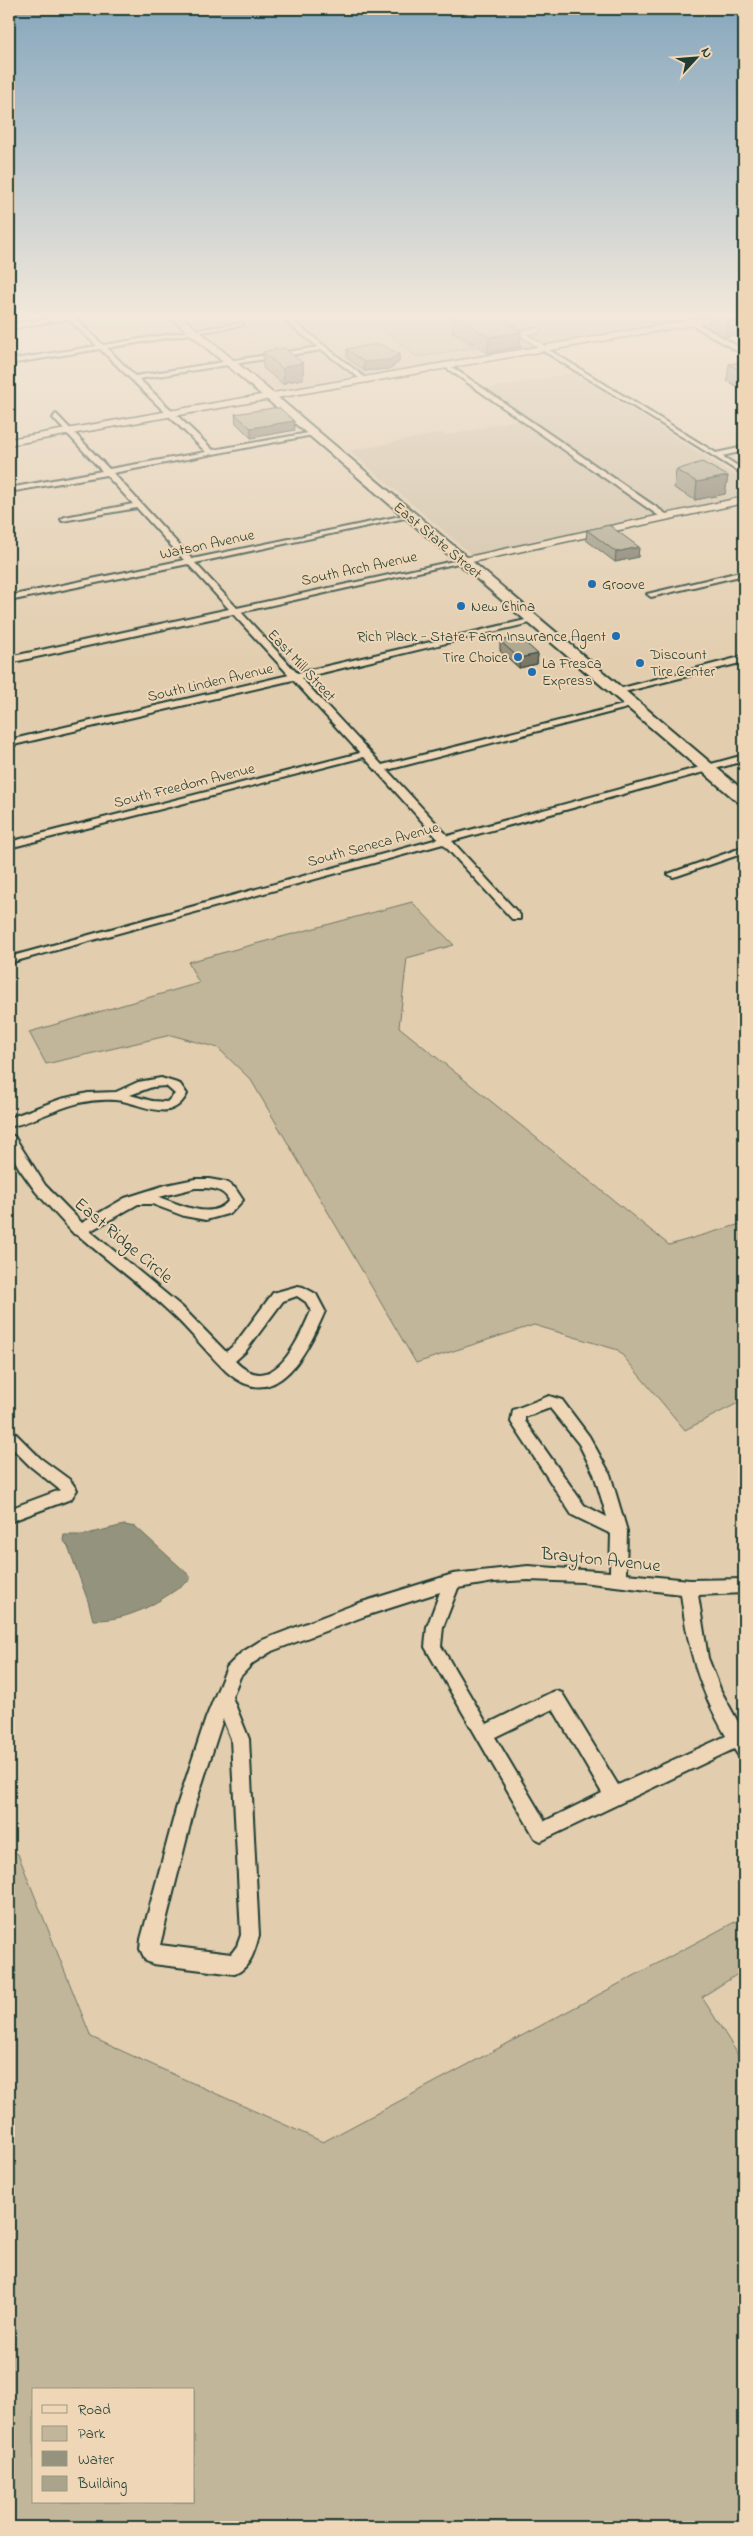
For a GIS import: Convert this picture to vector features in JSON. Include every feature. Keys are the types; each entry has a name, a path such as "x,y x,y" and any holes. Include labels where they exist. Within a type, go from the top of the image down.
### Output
{"highway":[{"name":"East State Street","path":"314,434 744,800"}],"main road":[{"path":"9,442 67,432"}],"street":[{"name":"East Mill Street","path":"69,432 516,917"},
{"path":"190,432 211,452"},
{"path":"543,432 665,516"},
{"path":"678,432 744,473"},
{"path":"9,490 314,434"},
{"path":"715,455 744,449"},
{"name":"South Arch Avenue","path":"9,660 744,500"},
{"path":"65,519 137,506"},
{"name":"Watson Avenue","path":"9,599 410,516"},
{"path":"652,594 744,573"},
{"name":"South Linden Avenue","path":"9,744 534,621"},
{"path":"616,691 744,659"},
{"path":"380,769 632,704"},
{"name":"South Freedom Avenue","path":"9,845 366,754"},
{"name":"South Seneca Avenue","path":"9,960 744,758"},
{"path":"673,874 744,850"},
{"path":"9,1123 53,1105 76,1099 118,1096"},
{"name":"East Ridge Circle","path":"9,1140 37,1184 79,1231 170,1305 226,1361 243,1377 258,1380 279,1374 292,1361 316,1315 314,1300 298,1291 281,1295 240,1348 226,1361"},
{"path":"79,1231 129,1202 178,1186 205,1183 226,1188 233,1192 236,1200 232,1206 224,1211 204,1215 184,1213 146,1198"},
{"path":"618,1531 578,1510 518,1422 518,1414 549,1402 557,1404 584,1440 602,1474 618,1531 618,1580"},
{"path":"9,1436 35,1462 65,1484 69,1490 66,1494 9,1516"},
{"name":"Brayton Avenue","path":"223,1697 240,1740 250,1935 245,1951 235,1964 153,1954 150,1949 150,1938 185,1809 223,1697 234,1672 247,1658 266,1646 453,1581 506,1573 531,1573 618,1580 689,1588 744,1586"},
{"path":"453,1581 435,1628 433,1646 541,1832 614,1796 742,1746 717,1703 707,1679 700,1656 689,1588"},
{"path":"484,1734 556,1699 614,1796"}],"shaded area":[{"path":"463,432 667,432 744,481 744,496 472,555 349,451 440,433 450,435"}],"green space":[{"path":"412,902 454,945 407,958 399,1027 669,1245 744,1223 744,1400 685,1430 618,1350 534,1325 416,1363 251,1080 218,1048 171,1035 46,1064 29,1032 199,983 188,962"},
{"path":"9,1850 18,1854 91,2037 323,2142 744,1917 744,1970 702,1997 744,2064 744,2527 9,2527"}],"water":[{"path":"124,1525 136,1527 190,1576 190,1580 156,1603 132,1614 93,1620 68,1546 63,1540 64,1535 83,1535"}],"building":[{"path":"702,462 728,476 697,482 676,470"},
{"path":"609,525 639,547 616,552 587,530"},
{"path":"519,637 538,654 519,658 500,641"}],"place":[{"name":"Groove","path":"592,584"},
{"name":"New China","path":"461,606"},
{"name":"Rich Plack - State Farm Insurance Agent","path":"616,636"},
{"name":"Tire Choice","path":"518,657"},
{"name":"Discount Tire Center","path":"640,663"},
{"name":"La Fresca Express","path":"532,672"}]}
